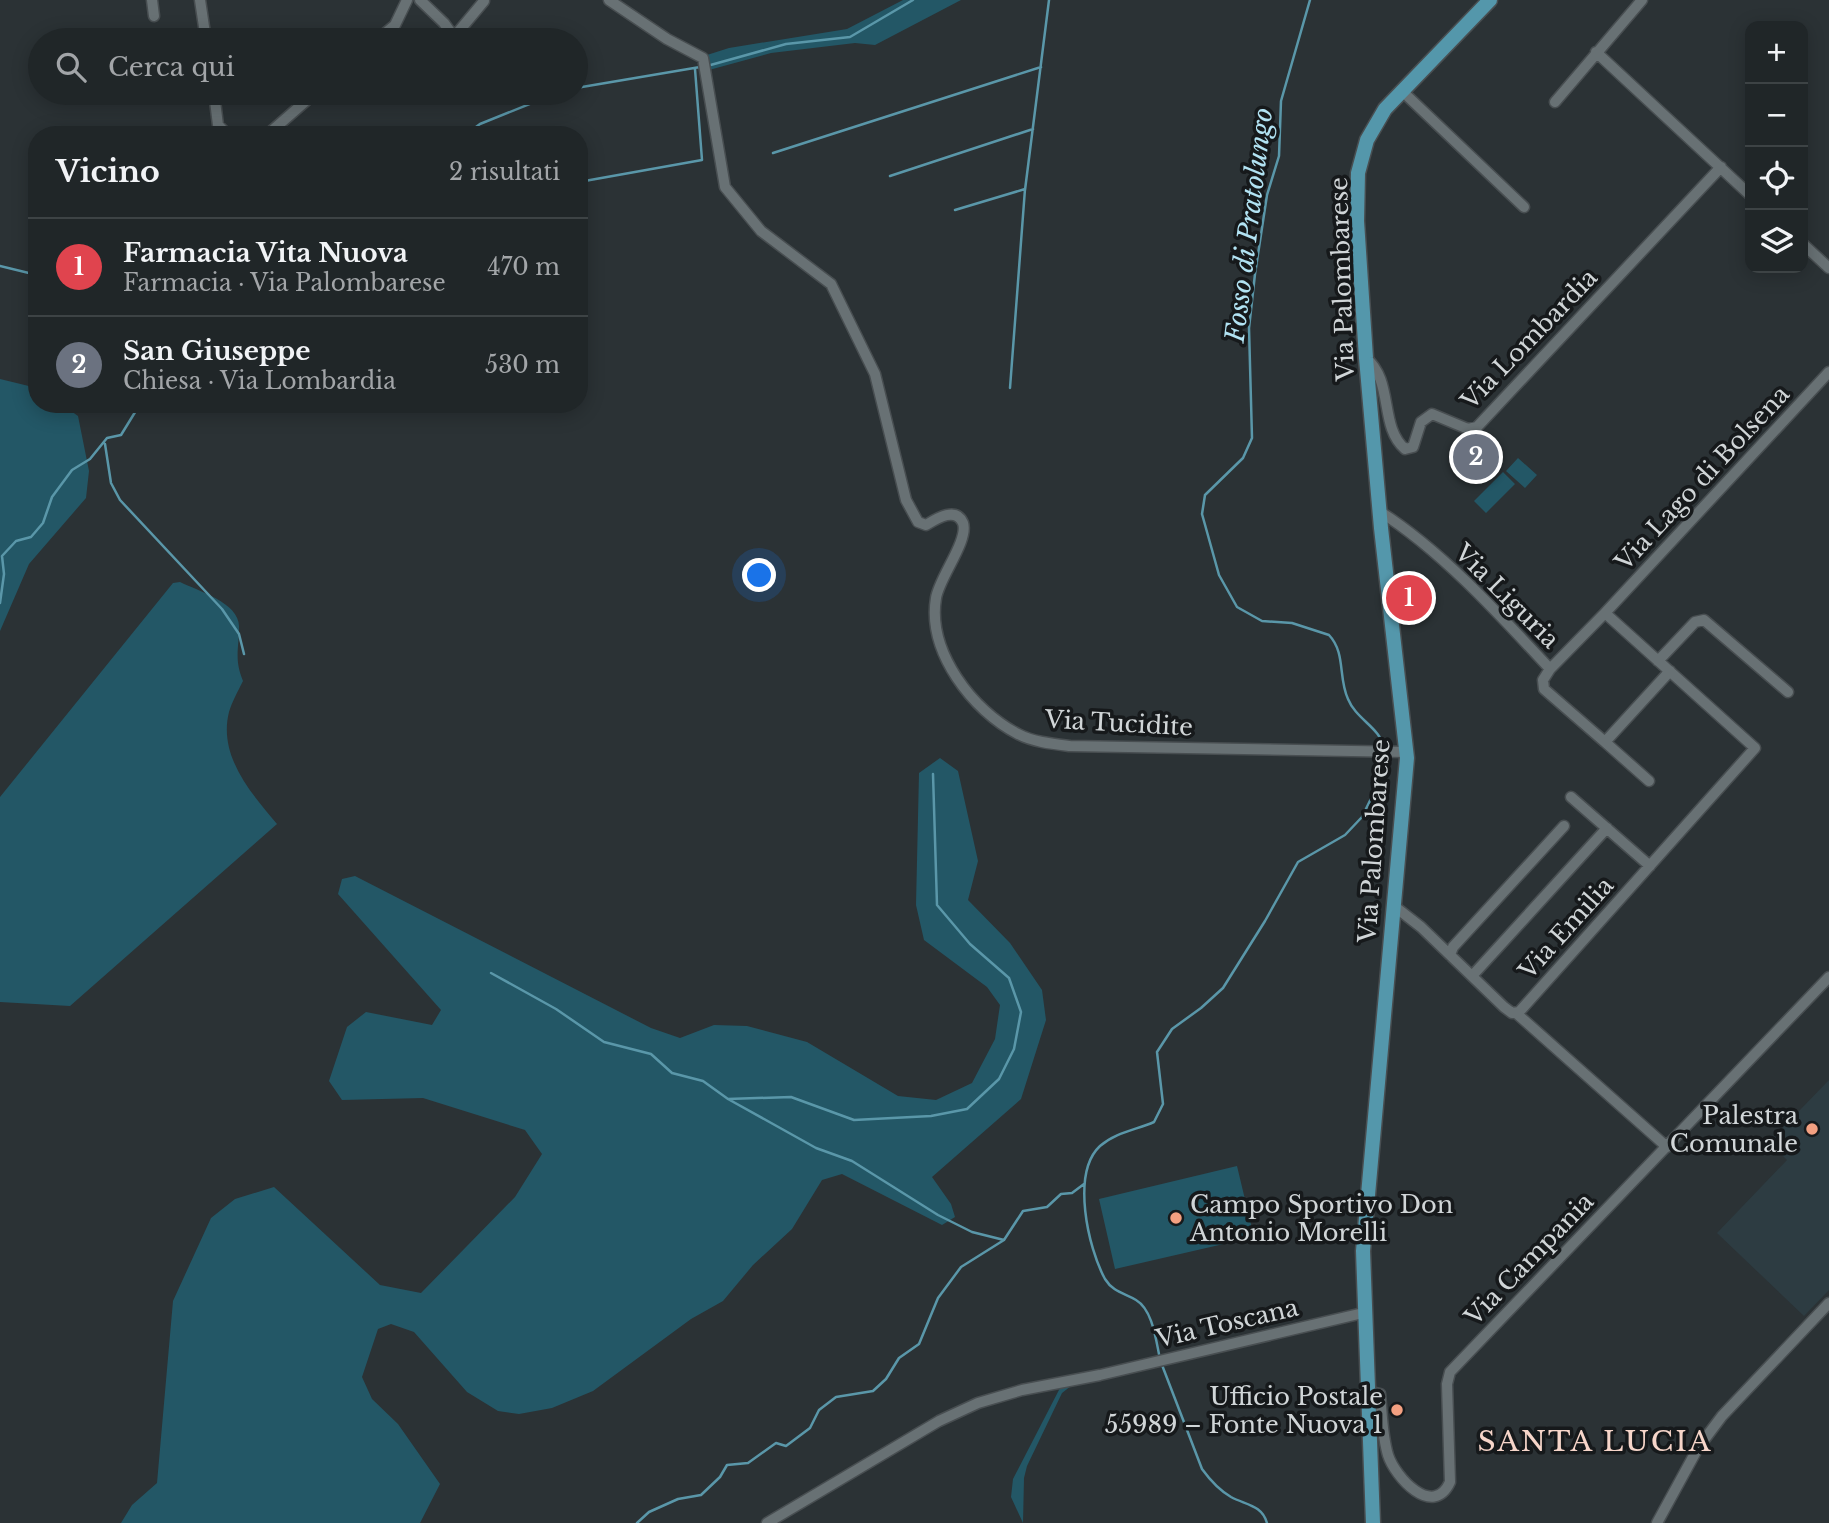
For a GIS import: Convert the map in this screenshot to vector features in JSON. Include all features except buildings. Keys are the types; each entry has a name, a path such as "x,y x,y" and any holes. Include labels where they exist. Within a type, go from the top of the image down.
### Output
{"main road":[{"name":"Via Palombarese","path":"1373,1523 1363,1313 1366,1200 1394,906 1401,752 1366,358 1357,221 1358,173 1370,133 1401,90 1490,0"}],"street":[{"path":"152,0 154,16"},
{"path":"200,0 204,28"},
{"path":"392,28 407,0"},
{"path":"420,0 446,28"},
{"name":"Via Tucidite","path":"610,0 667,39 695,51 704,60 725,187 761,231 831,284 875,374 906,500 918,522 926,525 940,516 952,514 964,525 963,539 939,587 936,617 940,640 959,682 982,708 1020,736 1070,746 1401,752"},
{"path":"1555,102 1643,0"},
{"path":"462,28 484,1"},
{"path":"1596,52 1745,190"},
{"path":"1401,90 1524,207"},
{"path":"216,105 219,126"},
{"path":"277,126 301,105"},
{"name":"Via Lombardia","path":"1366,358 1380,375 1391,422 1399,443 1405,449 1413,447 1421,422 1432,414 1468,429 1477,427 1721,167"},
{"path":"1808,249 1829,268"},
{"name":"Via Lago di Bolsena","path":"1605,613 1829,372"},
{"name":"Via Liguria","path":"1379,511 1411,533 1448,565 1550,668 1605,613"},
{"path":"1605,613 1670,671 1605,742"},
{"path":"1658,661 1695,622 1704,620 1788,692"},
{"path":"1550,668 1543,680 1544,689 1649,781"},
{"name":"Via Emilia","path":"1394,906 1504,1007 1516,1013 1755,748 1670,671"},
{"path":"1571,797 1650,866"},
{"path":"1450,955 1453,947 1564,826"},
{"path":"1472,976 1606,828"},
{"name":"Via Campania","path":"1367,1391 1380,1394 1384,1437 1391,1462 1418,1494 1430,1497 1441,1493 1450,1482 1447,1380 1450,1372 1829,977"},
{"path":"1516,1013 1667,1147"},
{"path":"1661,1521 1718,1412 1829,1303"},
{"name":"Via Toscana","path":"767,1523 961,1409 1022,1390 1100,1375 1363,1313"}],"shaded area":[{"path":"903,0 961,0 875,45 855,43 771,53 709,70 707,55 729,48 847,29"},
{"path":"0,379 28,386 28,413 74,413 78,416 89,471 86,498 29,564 0,631"},
{"path":"1518,458 1537,475 1525,488 1506,471"},
{"path":"1503,472 1515,484 1486,513 1474,501"},
{"path":"180,582 217,599 233,611 237,619 238,660 243,681 229,712 228,744 232,759 247,787 277,824 70,1006 0,1002 0,797 173,583"},
{"path":"940,758 958,771 978,861 968,900 1010,943 1042,990 1046,1020 1021,1099 932,1177 951,1204 955,1217 942,1225 842,1174 822,1180 792,1229 753,1265 723,1301 691,1319 593,1391 552,1408 519,1414 498,1411 467,1392 414,1332 391,1324 378,1329 362,1377 372,1399 398,1424 440,1484 420,1523 121,1523 132,1505 157,1483 173,1301 211,1218 235,1199 274,1187 380,1285 421,1293 515,1197 542,1154 525,1130 423,1098 342,1100 329,1081 347,1027 366,1012 432,1025 441,1010 338,894 342,879 355,876 651,1028 680,1038 714,1025 747,1026 807,1042 898,1096 936,1100 972,1083 995,1039 1000,1005 987,987 924,940 916,905 919,773"},
{"path":"1829,1080 1829,1290 1804,1316 1717,1233 1787,1160 1769,1142"},
{"name":"Campo Sportivo Don Antonio Morelli","path":"1237,1166 1254,1237 1115,1269 1099,1199"},
{"path":"1071,1386 1062,1393 1027,1466 1024,1478 1023,1523 1011,1497 1013,1479 1060,1388"}],"waterway":[{"path":"707,66 786,44 850,37 913,0"},
{"path":"1025,190 1049,0"},
{"name":"Fosso di Pratolungo","path":"1310,0 1281,101 1279,156 1267,195 1255,274 1249,328 1252,438 1243,458 1205,495 1202,514 1219,575 1237,607 1262,621 1292,623 1329,635 1338,650 1348,699 1356,712 1378,734 1385,748"},
{"path":"588,86 700,67"},
{"path":"773,153 1041,67"},
{"path":"588,180 702,160 695,69"},
{"path":"477,126 527,105"},
{"path":"890,176 1033,129"},
{"path":"955,210 1025,189 1010,388"},
{"path":"0,266 28,273"},
{"path":"0,603 4,574 2,556 16,541 31,537 43,523 52,497 72,470 90,459 107,438 121,435 135,413"},
{"path":"105,444 111,483 120,500 222,609 239,634 244,654"},
{"name":"Fosso di Pratolungo","path":"1160,1359 1153,1326 1146,1311 1136,1300 1115,1290 1108,1283 1093,1249 1084,1192 1091,1158 1100,1146 1113,1137 1154,1122 1163,1104 1157,1052 1172,1029 1223,988 1298,862 1345,835 1362,817 1384,772 1385,755"},
{"path":"728,1099 791,1097 854,1120 931,1116 967,1109 999,1079 1014,1049 1021,1012 1009,978 970,944 937,905 933,774"},
{"path":"491,973 556,1009 604,1042 651,1054 672,1073 703,1081 728,1099 816,1148 852,1161 938,1215 972,1232 1004,1240"},
{"path":"637,1523 649,1512 678,1499 701,1495 720,1477 727,1465 748,1463 776,1443 786,1446 810,1428 819,1410 836,1397 873,1391 886,1379 899,1358 919,1344 938,1298 961,1267 1004,1240 1023,1211 1047,1207 1061,1194 1072,1193 1084,1184"},
{"path":"1162,1365 1202,1469 1231,1497 1261,1512 1267,1523"}],"place":[{"name":"San Giuseppe","path":"1476,457"},
{"name":"Farmacia Vita Nuova","path":"1409,598"},
{"name":"Palestra Comunale","path":"1812,1129"},
{"name":"Campo Sportivo Don Antonio Morelli","path":"1176,1218"},
{"name":"Ufficio Postale 55989 – Fonte Nuova 1","path":"1397,1410"}],"district":[{"name":"SANTA LUCIA","path":"1595,1441"}]}
